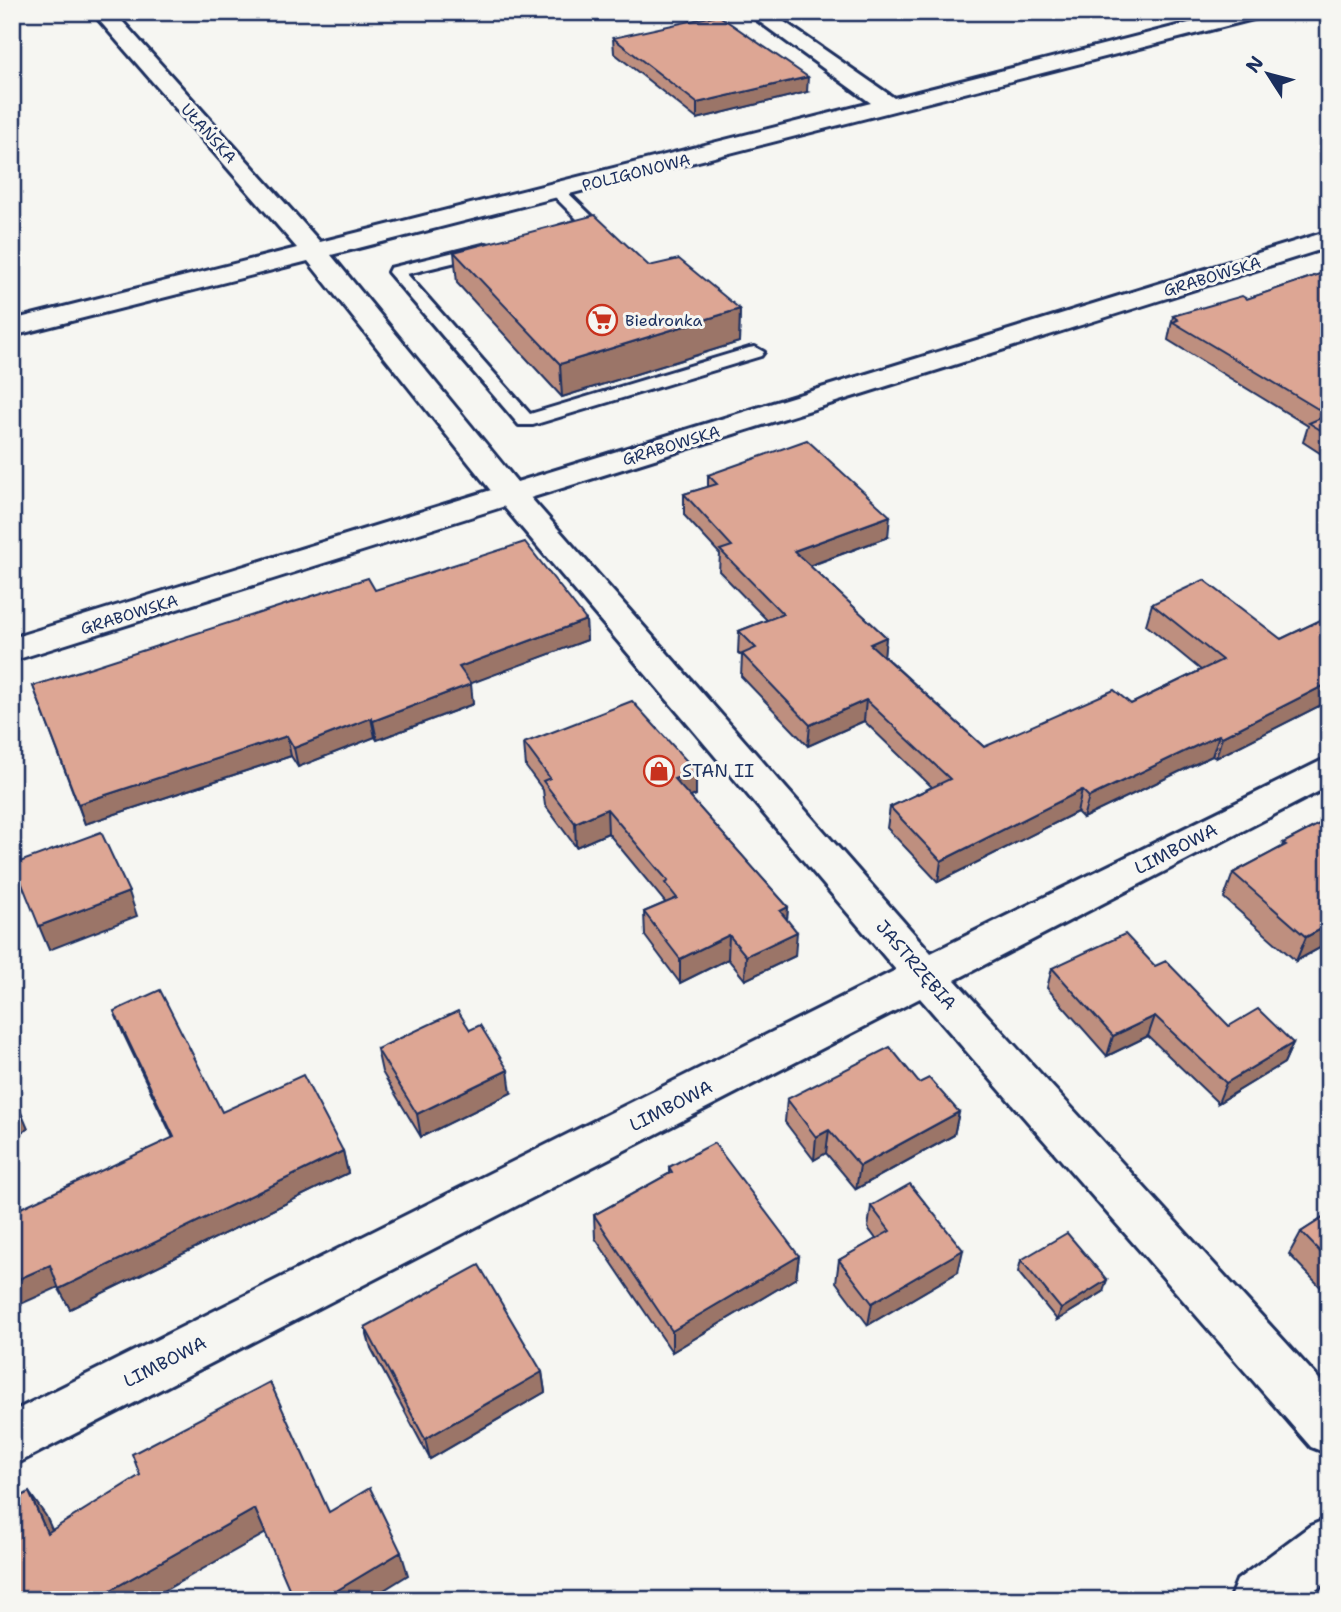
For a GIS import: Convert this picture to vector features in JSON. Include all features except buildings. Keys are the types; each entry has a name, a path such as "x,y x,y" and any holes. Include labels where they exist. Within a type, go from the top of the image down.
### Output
{"street":[{"name":"UŁAŃSKA","path":"102,12 316,254 511,495"},
{"path":"756,12 892,107"},
{"name":"POLIGONOWA","path":"12,328 316,254 1258,12"},
{"name":"GRABOWSKA","path":"12,650 1329,239"},
{"name":"JASTRZĘBIA","path":"511,495 926,977 1329,1429"},
{"name":"LIMBOWA","path":"12,1440 1329,770"},
{"path":"1256,1600 1329,1545"}],"lane":[{"path":"551,233 590,223 558,192"},
{"path":"499,246 396,272 526,421 755,352"}],"place":[{"name":"Biedronka","path":"602,320"},
{"name":"STAN II","path":"659,771"}]}
